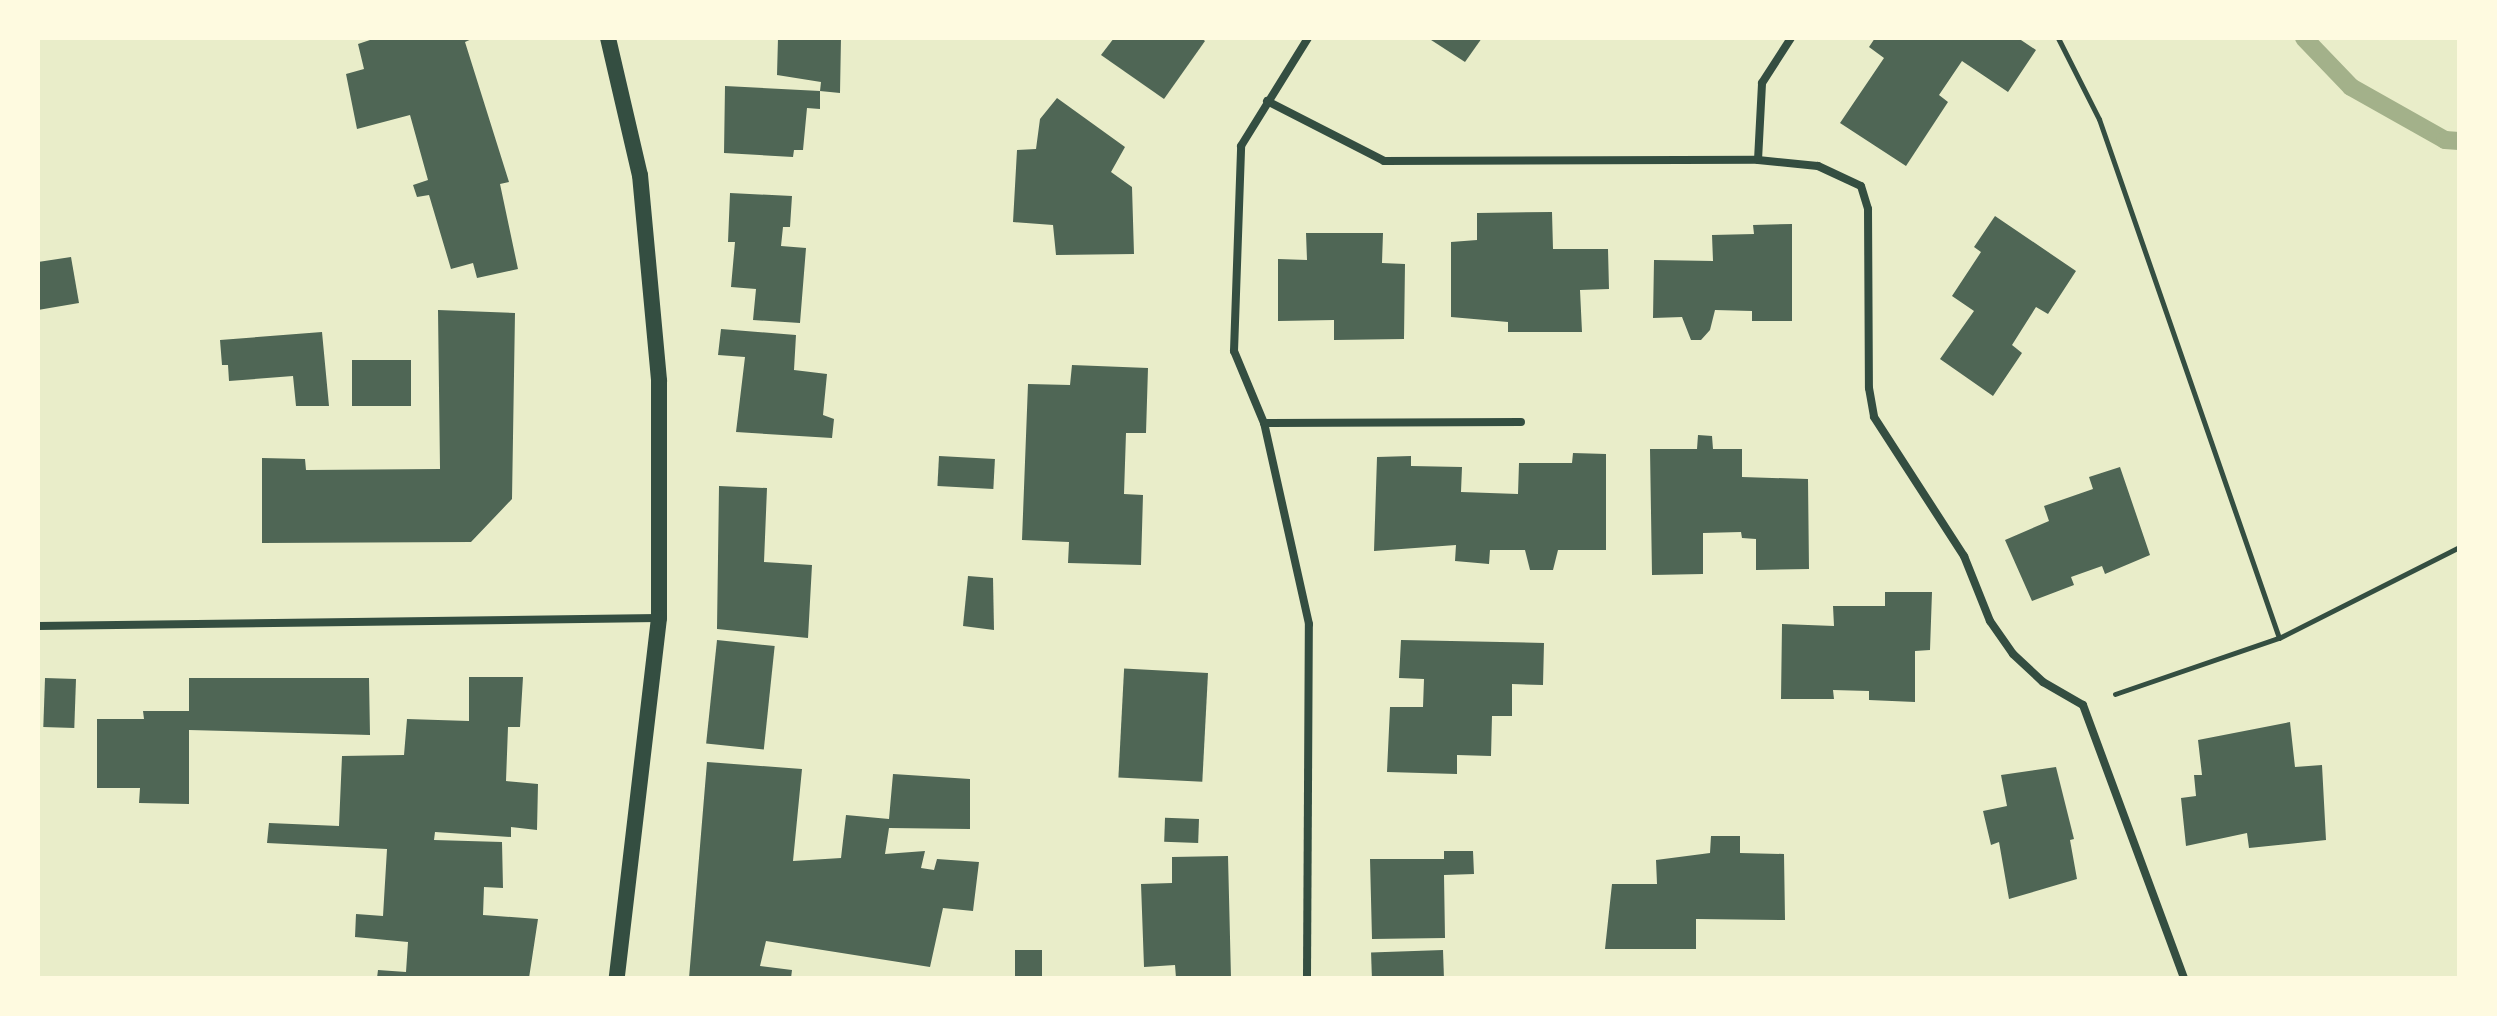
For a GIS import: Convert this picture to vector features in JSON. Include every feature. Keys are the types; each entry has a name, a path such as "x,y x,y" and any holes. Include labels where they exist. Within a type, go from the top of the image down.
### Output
{"main road":[{"path":"608,38 640,175 657,365 659,618 617,978"}],"street":[{"path":"1307,978 1309,624 1264,423 1234,351 1241,146 1308,38"},
{"path":"1758,160 1762,83 1791,38"},
{"path":"1267,101 1384,161 1758,160 1818,166 1861,186 1868,209 1869,388 1874,417 1964,556 1990,621 2013,654 2043,682 2083,705 2112,774 2184,978"},
{"path":"1264,423 1521,422"},
{"path":"38,626 659,618"}],"path":[{"path":"2058,38 2099,119 2279,638"},
{"path":"2083,705 2279,638 2459,547"}],"building":[{"path":"376,38 474,38 465,42 509,182 500,184 518,269 477,278 473,263 451,269 429,195 417,197 413,185 428,180 410,115 357,129 346,74 364,69 358,44"},
{"path":"778,38 841,38 840,93 820,91 821,82 777,75"},
{"path":"1114,38 1201,38 1205,41 1164,99 1101,55"},
{"path":"1428,38 1482,38 1465,62"},
{"path":"1875,38 2018,38 2036,50 2008,92 1962,61 1939,95 1948,102 1906,166 1840,123 1884,58 1869,47"},
{"path":"725,86 820,91 820,109 807,108 803,150 794,150 793,157 724,153"},
{"path":"1057,98 1125,147 1111,172 1132,187 1134,254 1056,255 1053,225 1013,222 1017,150 1036,149 1040,119"},
{"path":"730,193 792,196 790,227 783,227 781,246 806,248 800,323 753,320 756,289 731,287 735,242 728,242"},
{"path":"1552,212 1553,249 1608,249 1609,289 1580,290 1582,332 1508,332 1508,322 1451,317 1451,242 1477,240 1477,213"},
{"path":"1995,216 2076,271 2048,314 2036,307 2012,345 2022,353 1993,396 1940,359 1974,311 1952,296 1981,252 1974,247"},
{"path":"1792,224 1792,321 1752,321 1752,311 1715,310 1710,330 1701,340 1691,340 1682,317 1653,318 1654,260 1713,261 1712,235 1754,234 1753,225"},
{"path":"1306,233 1383,233 1382,263 1405,264 1404,339 1334,340 1334,320 1278,321 1278,259 1307,260"},
{"path":"71,257 79,303 38,310 38,262"},
{"path":"438,310 515,313 512,499 471,542 262,543 262,458 305,459 306,470 440,469"},
{"path":"721,329 796,335 794,370 827,374 823,415 834,419 832,438 736,432 745,357 718,355"},
{"path":"322,332 329,406 296,406 293,376 229,381 228,365 222,365 220,340"},
{"path":"352,360 411,360 411,406 352,406"},
{"path":"1072,365 1148,368 1146,433 1126,433 1124,494 1143,495 1141,565 1068,563 1069,542 1022,540 1028,384 1070,385"},
{"path":"1698,435 1712,436 1713,449 1742,449 1742,477 1808,479 1809,569 1756,570 1756,539 1742,538 1741,532 1703,533 1703,574 1652,575 1650,449 1697,449"},
{"path":"1573,453 1606,454 1606,550 1558,550 1553,570 1530,570 1525,550 1490,550 1489,564 1455,561 1456,545 1374,551 1377,457 1411,456 1411,466 1462,467 1461,492 1518,494 1519,463 1572,463"},
{"path":"939,456 995,459 993,489 937,486"},
{"path":"2120,467 2150,555 2105,574 2102,566 2071,577 2074,585 2032,601 2005,540 2049,521 2044,506 2093,489 2089,477"},
{"path":"719,486 767,488 764,562 812,565 808,638 717,629"},
{"path":"968,576 993,578 994,630 963,626"},
{"path":"1885,592 1932,592 1930,650 1915,651 1915,702 1869,700 1869,691 1833,690 1834,699 1781,699 1782,624 1834,626 1833,606 1885,606"},
{"path":"717,640 775,646 764,749 706,743"},
{"path":"1401,640 1544,643 1543,685 1512,684 1512,716 1492,716 1491,756 1457,755 1457,774 1387,772 1390,707 1423,707 1424,679 1399,678"},
{"path":"1124,669 1208,673 1202,782 1118,777"},
{"path":"469,677 523,677 520,727 508,727 506,781 538,784 537,830 511,827 511,837 435,832 434,840 502,842 503,888 484,887 483,915 538,919 529,978 377,978 378,970 406,972 408,942 355,937 356,914 383,916 387,849 267,843 269,823 339,826 342,756 404,755 407,719 469,721"},
{"path":"45,678 76,679 74,728 43,727"},
{"path":"189,678 369,678 370,735 189,730 189,804 139,803 140,788 97,788 97,719 144,719 143,711 189,711"},
{"path":"2290,722 2295,767 2322,765 2326,840 2249,848 2247,833 2186,846 2181,798 2196,796 2194,775 2202,775 2198,740"},
{"path":"707,762 802,769 793,861 841,858 846,815 889,819 893,774 970,779 970,829 889,828 885,854 925,851 921,868 934,870 937,859 979,862 973,911 943,908 930,967 766,941 760,966 792,970 791,978 689,978"},
{"path":"2056,767 2074,839 2070,840 2077,879 2009,899 1999,842 1991,845 1983,811 2007,806 2001,775"},
{"path":"1165,818 1199,819 1198,843 1164,842"},
{"path":"1711,836 1740,836 1740,853 1784,854 1785,920 1696,919 1696,949 1605,949 1612,884 1657,884 1656,860 1710,853"},
{"path":"1444,851 1473,851 1474,874 1444,875 1445,938 1372,939 1370,859 1444,859"},
{"path":"1228,856 1231,978 1176,978 1175,965 1144,967 1141,884 1172,883 1172,857"},
{"path":"1015,950 1042,950 1042,978 1015,978"},
{"path":"1443,950 1444,978 1372,978 1371,953"}],"waterway":[{"path":"2304,38 2351,87 2445,140 2459,141"}]}
